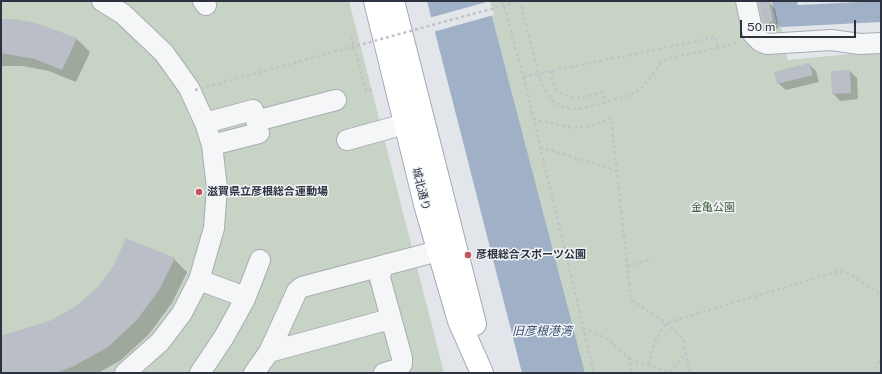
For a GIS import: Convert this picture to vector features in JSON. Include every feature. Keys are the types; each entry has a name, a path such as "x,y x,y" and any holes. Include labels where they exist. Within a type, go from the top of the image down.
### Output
{"main road":[{"name":"城北通り","path":"375,1 438,251 459,321 482,373"},
{"name":"城北通り","path":"393,1 488,373"}],"lane":[{"path":"102,1 123,14 164,53 189,88 205,123 212,145 217,188 214,228 199,280 182,314 160,342 125,373"},
{"path":"746,1 753,34 760,41 767,44 831,40 860,44 881,43"},
{"path":"205,123 256,121 336,100"},
{"path":"212,145 256,121"},
{"path":"347,140 405,124"},
{"path":"254,373 269,352 297,291 302,287 438,251"},
{"path":"200,373 224,337 246,297 260,260"},
{"path":"384,373 398,369 402,364 402,358 390,319 380,278 382,268 387,264"},
{"path":"199,280 246,297"},
{"path":"269,352 390,319"}],"path":[{"path":"504,1 594,373"},
{"path":"195,90 520,1 546,92 554,103 566,108 581,109 631,95 642,88 661,63 669,58 724,46"},
{"path":"351,36 366,91 373,90"},
{"path":"523,77 716,37 718,47"},
{"path":"551,72 552,81 558,91 569,97 580,98 602,92 604,102"},
{"path":"533,119 575,128 594,125 611,118 631,300 666,323 683,339 690,373"},
{"path":"540,147 617,171"},
{"path":"628,266 652,259"},
{"path":"649,365 654,343 666,323 839,271 852,275 881,295"},
{"path":"583,328 607,339 630,359 670,372 686,353"},
{"path":"630,359 631,373"},
{"path":"871,373 881,360"}],"green space":[{"name":"滋賀県立彦根総合運動場","path":"1,1 349,1 444,373 1,373"},
{"name":"金亀公園","path":"488,1 775,1 772,3 776,23 781,27 788,60 881,51 880,373 585,373"}],"water":[{"name":"旧彦根港湾","path":"427,1 488,1 585,373 522,373"},
{"path":"775,1 797,1 798,5 881,1 881,22 781,27 776,23 772,3"}],"pier":[{"path":"490,1 494,15 433,32 429,18"}],"building":[{"path":"758,1 769,1 773,21 763,24"},
{"path":"1,19 13,19 36,23 77,38 62,70 35,59 1,53"},
{"path":"809,63 813,75 777,84 774,72"},
{"path":"850,70 851,93 832,94 831,71"},
{"path":"126,238 175,258 159,290 136,321 108,347 74,366 56,373 1,373 1,336 52,320 76,306 98,287 114,265"}],"place":[{"name":"滋賀県立彦根総合運動場","path":"199,192"},
{"name":"彦根総合スポーツ公園","path":"468,255"}]}
